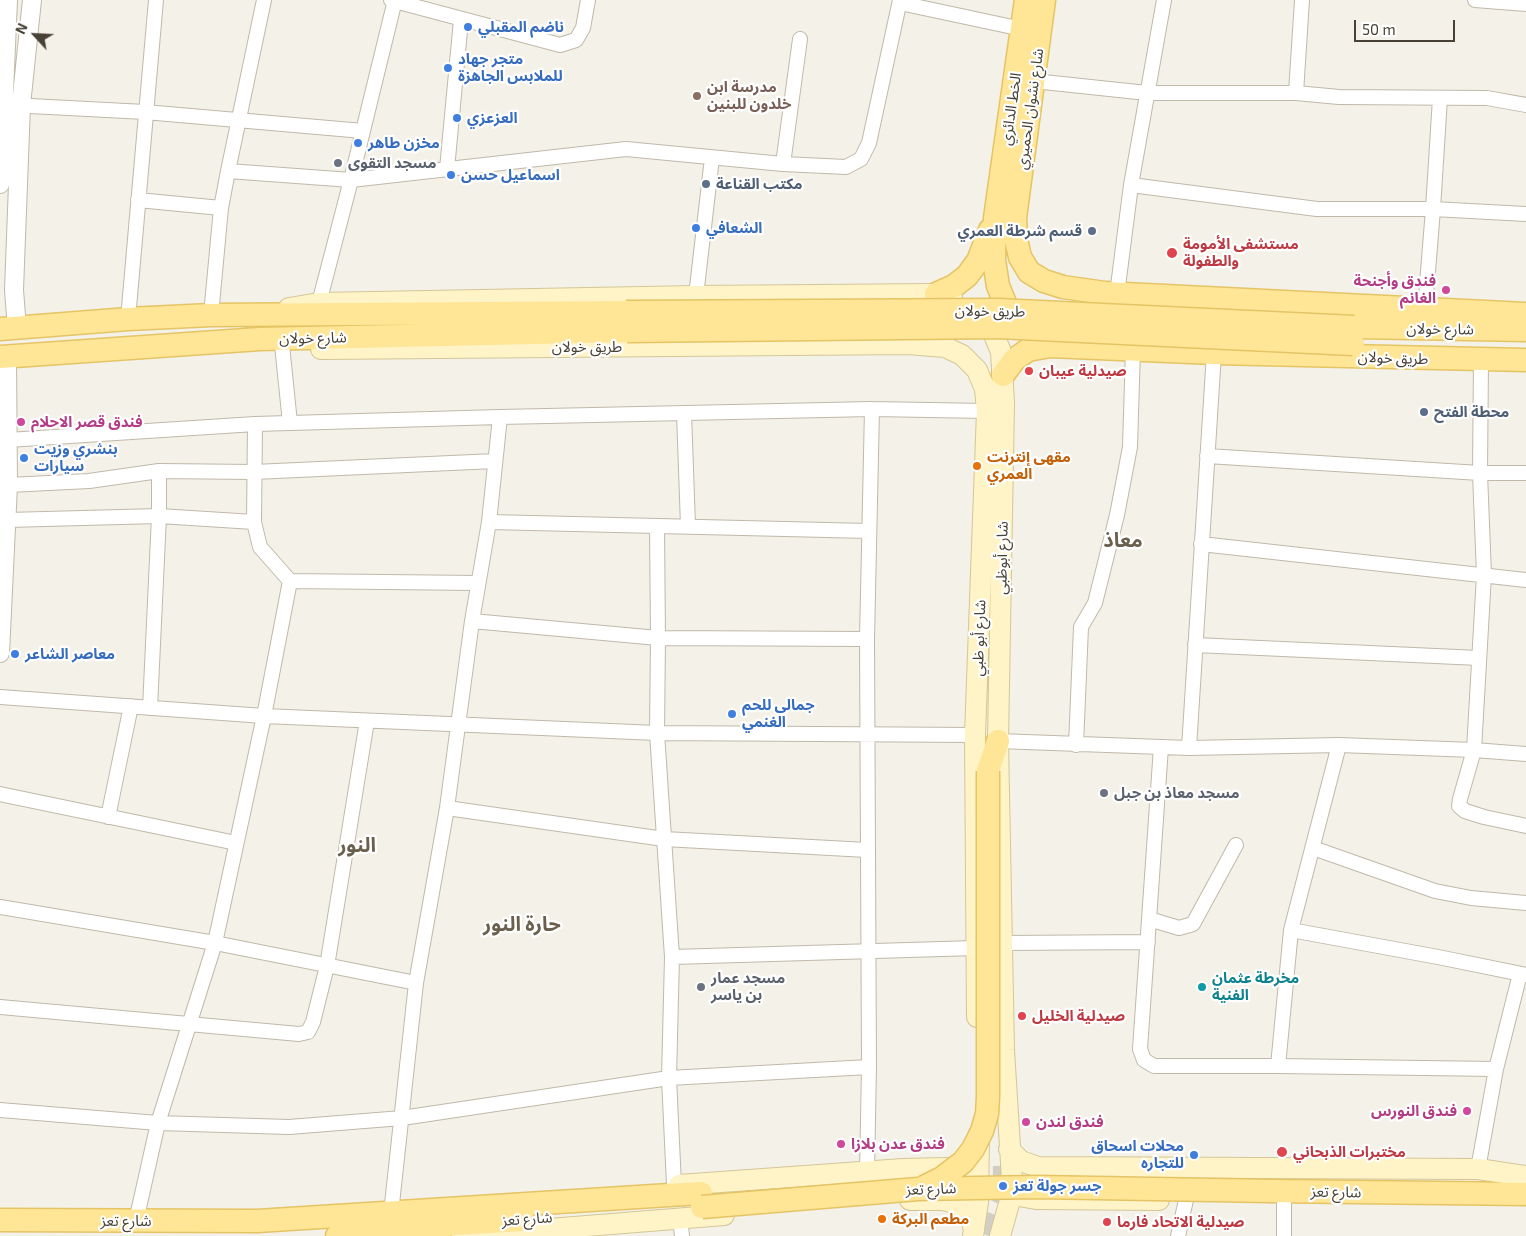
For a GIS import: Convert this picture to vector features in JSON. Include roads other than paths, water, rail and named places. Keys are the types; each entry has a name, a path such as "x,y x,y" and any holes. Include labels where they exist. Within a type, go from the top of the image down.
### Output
{"main road":[{"name":"الخط الدائري","path":"1005,218 1026,0"},
{"name":"شارع نشوان الحميري","path":"1005,218 1034,81 1044,0"},
{"path":"1005,218 1016,239 1020,258 1029,272 1044,281 1083,291 1111,294 1526,314"},
{"path":"936,294 954,286 967,276 1005,218"},
{"path":"1005,218 994,260 998,286 1010,315 1028,335 1050,346"},
{"path":"908,344 910,294"},
{"name":"طريق خولان","path":"260,314 319,303 696,296 936,294 958,300 977,312 992,330 1001,352 1003,375"},
{"path":"1103,348 1111,294"},
{"name":"شارع خولان","path":"9,329 128,319 260,314 626,322"},
{"name":"شارع خولان","path":"3,357 260,340 626,322"},
{"name":"طريق خولان","path":"626,322 998,327 1354,336"},
{"name":"شارع خولان","path":"1354,336 1526,330"},
{"name":"شارع خولان","path":"1354,336 1526,347"},
{"name":"طريق خولان","path":"260,340 314,349 908,344 945,347"},
{"path":"1003,375 1014,360 1028,350 1050,346"},
{"name":"طريق خولان","path":"1050,346 1214,353 1526,360"},
{"name":"شارع أبو ظبي","path":"945,347 962,355 977,370 985,389 987,411 995,436 975,735 979,1167 973,1233"},
{"name":"شارع أبوظبي","path":"1003,375 995,436 998,741 1004,1050 1012,1179 1012,1193 1003,1227"},
{"path":"462,1236 681,1227 911,1194 942,1178 963,1162 973,1149 982,1131 987,1114 988,771 998,741"},
{"path":"978,1052 981,1061 994,1064 1002,1059 1004,1050"},
{"path":"938,1168 952,1162 963,1151 979,1123"},
{"path":"1009,1148 1021,1161 1038,1167 1115,1169 1478,1169 1526,1177"},
{"path":"514,1205 607,1190 903,1169 979,1167 1012,1193 1036,1199 1186,1200 1276,1190"},
{"path":"979,1167 996,1193 1003,1227"},
{"path":"903,1169 914,1174 919,1182 917,1192 909,1199 911,1194"},
{"path":"1114,1200 1104,1196 1099,1187 1101,1176 1105,1172 1115,1169"},
{"name":"شارع تعز","path":"1276,1190 1526,1177"},
{"name":"شارع تعز","path":"337,1236 390,1223 514,1205 911,1194 1036,1187 1526,1195"},
{"path":"911,1194 927,1199 955,1203 966,1210 971,1219 973,1233"},
{"path":"1003,1227 1036,1199"},
{"name":"شارع تعز","path":"0,1220 455,1224 702,1200"},
{"path":"390,1223 457,1236"}],"street":[{"path":"0,184 8,0"},
{"path":"9,329 14,290 21,105 32,0"},
{"path":"128,319 156,0"},
{"path":"211,315 221,208 264,0"},
{"path":"319,303 351,180 394,0 461,20 560,45 576,40 583,28 588,0"},
{"path":"1111,294 1164,0"},
{"path":"1296,93 1302,0"},
{"path":"1475,0 1526,4"},
{"path":"228,171 351,180 626,149 783,164 846,167 861,159 869,143 900,1 1022,29"},
{"path":"447,169 461,20"},
{"path":"783,164 800,39"},
{"path":"1034,81 1147,93 1296,93 1339,97 1488,98 1526,105"},
{"path":"1425,309 1434,210 1440,98"},
{"path":"2,105 145,112 363,131"},
{"path":"696,296 712,158"},
{"path":"1131,185 1317,209 1434,210 1526,214"},
{"path":"138,200 221,208"},
{"path":"282,345 290,423"},
{"path":"1076,745 1081,627 1096,603 1117,515 1130,447 1133,349"},
{"path":"1189,748 1214,353"},
{"path":"0,653 8,485 8,440 3,357"},
{"path":"1481,360 1480,473 1484,575 1474,750 1459,806 1465,811 1484,817 1526,826"},
{"path":"8,440 255,424 872,409 987,411"},
{"path":"867,1172 869,1067 867,639 872,409"},
{"path":"684,413 688,526"},
{"path":"390,1223 416,983 447,808 472,621 489,522 500,417"},
{"path":"255,424 254,522 260,547 290,581 478,583"},
{"path":"1206,456 1480,473 1526,473"},
{"path":"8,485 89,480 159,471 254,472 496,461"},
{"path":"150,708 159,516 159,471"},
{"path":"7,520 159,516 254,522"},
{"path":"489,522 869,531"},
{"path":"657,526 657,734 672,957 669,1078 674,1185"},
{"path":"1201,544 1526,580"},
{"path":"136,1221 158,1123 191,1024 215,943 264,716 290,581"},
{"path":"472,621 658,638 867,639"},
{"path":"1195,645 1479,658"},
{"path":"0,697 264,716 657,734 867,733 975,735"},
{"path":"108,817 131,706"},
{"path":"0,1007 299,1034 308,1032 313,1022 327,966 367,721"},
{"path":"998,741 1189,748 1339,745 1526,754"},
{"path":"1278,1066 1291,930 1339,745"},
{"path":"1161,747 1140,1049 1144,1060 1154,1066 1496,1069"},
{"path":"0,794 236,843"},
{"path":"447,808 664,839 867,850"},
{"path":"1150,919 1179,928 1193,924 1236,845"},
{"path":"1313,848 1436,891 1471,898 1526,903"},
{"path":"0,907 215,943 416,983"},
{"path":"1291,930 1438,956 1523,975 1496,1069 1478,1169"},
{"path":"1002,943 1148,942"},
{"path":"672,957 976,948"},
{"path":"0,1110 158,1123 289,1127 402,1118 669,1078 869,1067"},
{"path":"1276,1190 1284,1236"},
{"path":"1178,1236 1186,1200"}],"tunnel":[{"path":"993,1177 1064,1176"},
{"path":"1168,1177 1272,1179"},
{"path":"701,1193 884,1181"},
{"path":"989,1236 1003,1202"}],"place":[{"name":"ناضم المقبلي","path":"468,27"},
{"name":"متجر جهاد للملابس الجاهزة","path":"448,68"},
{"name":"مدرسة ابن خلدون للبنين","path":"697,96"},
{"name":"العزعزي","path":"457,118"},
{"name":"مخزن طاهر","path":"358,143"},
{"name":"مسجد التقوى","path":"338,163"},
{"name":"اسماعيل حسن","path":"451,175"},
{"name":"مكتب القناعة","path":"706,184"},
{"name":"الشعافي","path":"696,228"},
{"name":"قسم شرطة العمري","path":"1092,231"},
{"name":"مستشفى الأمومة والطفولة","path":"1172,253"},
{"name":"فندق وأجنحة الغانم","path":"1446,290"},
{"name":"صيدلية عيبان","path":"1029,371"},
{"name":"محطة الفتح","path":"1424,412"},
{"name":"فندق قصر الاحلام","path":"21,422"},
{"name":"بنشري وزيت سيارات","path":"24,458"},
{"name":"مقهى إنترنت العمري","path":"977,466"},
{"name":"معاصر الشاعر","path":"15,654"},
{"name":"جمالي للحم الغنمي","path":"732,714"},
{"name":"مسجد معاذ بن جبل","path":"1104,793"},
{"name":"مسجد عمار بن ياسر","path":"701,987"},
{"name":"مخرطة عثمان الفنية","path":"1202,987"},
{"name":"صيدلية الخليل","path":"1022,1016"},
{"name":"فندق النورس","path":"1467,1111"},
{"name":"فندق لندن","path":"1026,1122"},
{"name":"فندق عدن بلازا","path":"841,1144"},
{"name":"مختبرات الذبحاني","path":"1282,1152"},
{"name":"محلات اسحاق للتجاره","path":"1194,1155"},
{"name":"جسر جولة تعز","path":"1003,1186"},
{"name":"مطعم البركة","path":"882,1219"},
{"name":"صيدلية الاتحاد فارما","path":"1107,1222"}],"district":[{"name":"معاذ","path":"1123,540"},
{"name":"النور","path":"357,845"},
{"name":"حارة النور","path":"522,924"}]}
